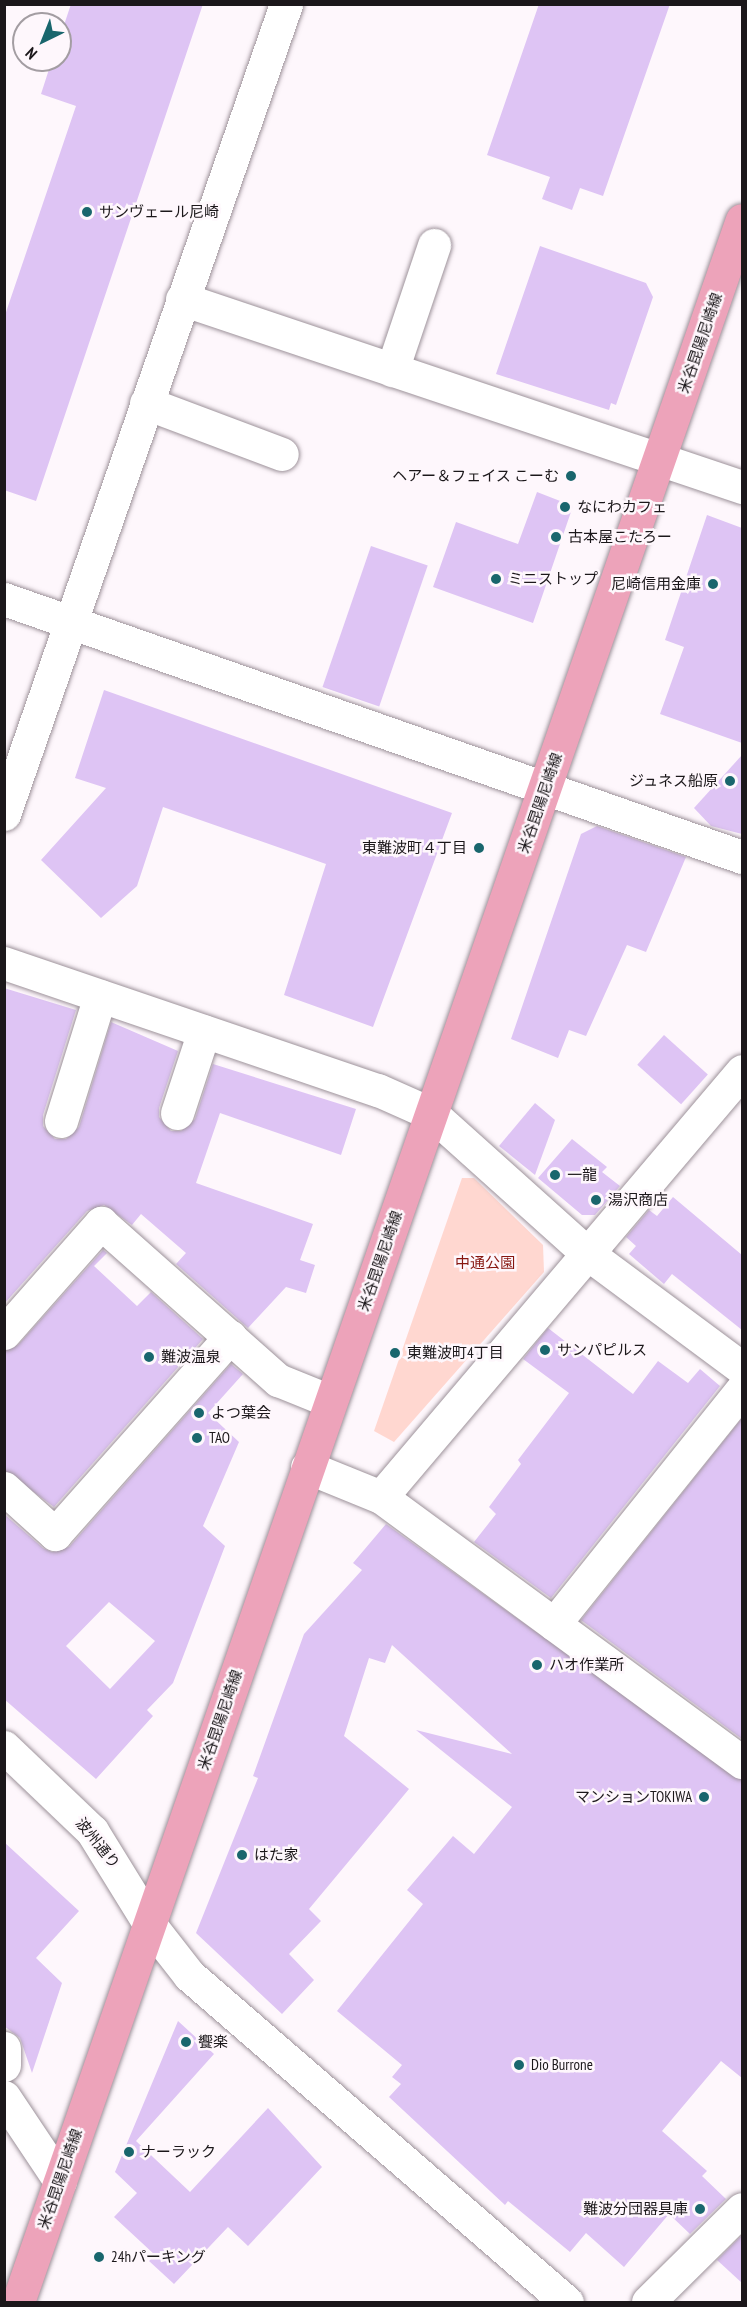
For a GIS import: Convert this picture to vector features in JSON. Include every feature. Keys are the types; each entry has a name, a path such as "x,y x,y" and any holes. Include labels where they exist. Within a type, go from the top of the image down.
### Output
{"main road":[{"name":"米谷昆陽尼崎線","path":"18,2302 742,220"}],"street":[{"path":"4,814 286,4"},
{"path":"392,370 435,245"},
{"path":"182,299 742,487"},
{"path":"146,403 282,454"},
{"path":"4,599 742,857"},
{"path":"4,963 204,1031 432,1114 587,1253 742,1368"},
{"path":"61,1121 100,996"},
{"path":"177,1113 204,1031"},
{"path":"381,1497 742,1071"},
{"path":"4,1333 101,1223 278,1380 330,1401"},
{"path":"4,1488 54,1534 230,1337"},
{"path":"554,1623 742,1389"},
{"path":"307,1467 381,1497 742,1762"},
{"name":"波州通り","path":"4,1748 92,1831 150,1925 189,1975 567,2302"},
{"path":"4,2048 4,2065"},
{"path":"4,2097 60,2181"},
{"path":"648,2302 742,2209"}],"green space":[{"name":"中通公園","path":"462,1178 474,1178 543,1245 544,1272 394,1442 374,1431"}],"building":[{"name":"サンヴェール尼崎","path":"71,4 203,4 36,501 4,490 4,318 76,106 41,94 48,72 72,72 72,12 68,12"},
{"path":"539,4 670,4 603,196 580,188 572,210 542,199 550,177 487,155"},
{"path":"540,246 646,283 653,297 616,405 611,403 609,410 496,374"},
{"name":"ミニストップ","path":"537,492 573,506 533,623 433,587 456,522 518,544"},
{"path":"707,515 742,528 742,743 660,714 684,647 665,640"},
{"path":"371,546 428,566 379,706 322,687"},
{"path":"104,690 452,813 373,1027 284,995 326,864 163,807 137,886 101,918 41,860 106,788 75,778"},
{"name":"ジュネス船原","path":"742,755 742,834 711,826 694,808"},
{"path":"597,826 686,857 646,952 627,945 586,1036 569,1030 558,1058 511,1039 581,834"},
{"path":"4,988 76,1010 43,1115 43,1126 55,1139 66,1139 79,1127 111,1022 178,1051 159,1108 159,1117 171,1131 181,1131 195,1119 213,1064 356,1109 341,1155 220,1113 196,1183 313,1224 300,1260 315,1265 306,1293 286,1287 248,1328 176,1264 186,1253 141,1214 132,1225 104,1205 87,1211 4,1304"},
{"path":"664,1035 708,1074 681,1104 637,1065"},
{"path":"535,1103 555,1120 535,1175 499,1146"},
{"path":"572,1139 607,1167 602,1172 620,1186 595,1215 582,1215 538,1178"},
{"path":"673,1197 742,1255 742,1330 672,1274 664,1284 629,1254 636,1246 626,1237 649,1210 657,1216"},
{"path":"103,1250 107,1253 94,1266 137,1306 151,1292 203,1339 54,1507 4,1470 4,1351 18,1345"},
{"path":"548,1328 633,1394 658,1361 688,1383 700,1369 720,1386 551,1598 474,1542 496,1514 489,1507 521,1464 518,1460 569,1393 523,1359"},
{"path":"231,1364 243,1374 208,1413 239,1442 203,1526 225,1546 173,1683 147,1710 153,1716 96,1779 4,1699 4,1514 43,1548 52,1552 69,1547","holes":["109,1602 155,1641 110,1689 66,1646"]},
{"path":"742,1418 742,1739 581,1620"},
{"path":"386,1524 742,1780 742,2078 721,2061 662,2131 707,2171 702,2176 726,2199 690,2234 669,2214 624,2267 586,2233 570,2252 508,2201 505,2205 389,2097 401,2084 392,2077 402,2065 337,2011 423,1904 407,1890 453,1836 474,1854 512,1807 416,1730 512,1754 392,1645 385,1663 369,1658 344,1736 409,1789 309,1909 321,1921 289,1954 314,1980 282,2014 196,1933 258,1778 253,1776 304,1634 362,1570 353,1563"},
{"path":"4,1842 79,1911 36,1958 62,1983 32,2073 20,2038 4,2026"},
{"path":"178,2021 214,2054 136,2141 190,2192 268,2108 322,2167 248,2246 228,2227 174,2284 149,2261 155,2255 114,2217 137,2193 115,2172"},
{"path":"742,2235 742,2283 717,2260"}],"place":[{"name":"サンヴェール尼崎","path":"87,212"},
{"name":"ヘアー＆フェイス こーむ","path":"571,476"},
{"name":"なにわカフェ","path":"565,507"},
{"name":"古本屋こたろー","path":"556,537"},
{"name":"ミニストップ","path":"496,579"},
{"name":"尼崎信用金庫","path":"713,584"},
{"name":"ジュネス船原","path":"730,781"},
{"name":"東難波町４丁目","path":"479,848"},
{"name":"一龍","path":"555,1175"},
{"name":"湯沢商店","path":"596,1200"},
{"name":"サンパピルス","path":"545,1350"},
{"name":"東難波町4丁目","path":"395,1353"},
{"name":"難波温泉","path":"149,1357"},
{"name":"よつ葉会","path":"199,1413"},
{"name":"TAO","path":"197,1438"},
{"name":"ハオ作業所","path":"537,1665"},
{"name":"マンションTOKIWA","path":"704,1797"},
{"name":"はた家","path":"242,1855"},
{"name":"饗楽","path":"186,2042"},
{"name":"Dio Burrone","path":"519,2065"},
{"name":"ナーラック","path":"129,2152"},
{"name":"難波分団器具庫","path":"700,2209"},
{"name":"24hパーキング","path":"99,2257"}]}
